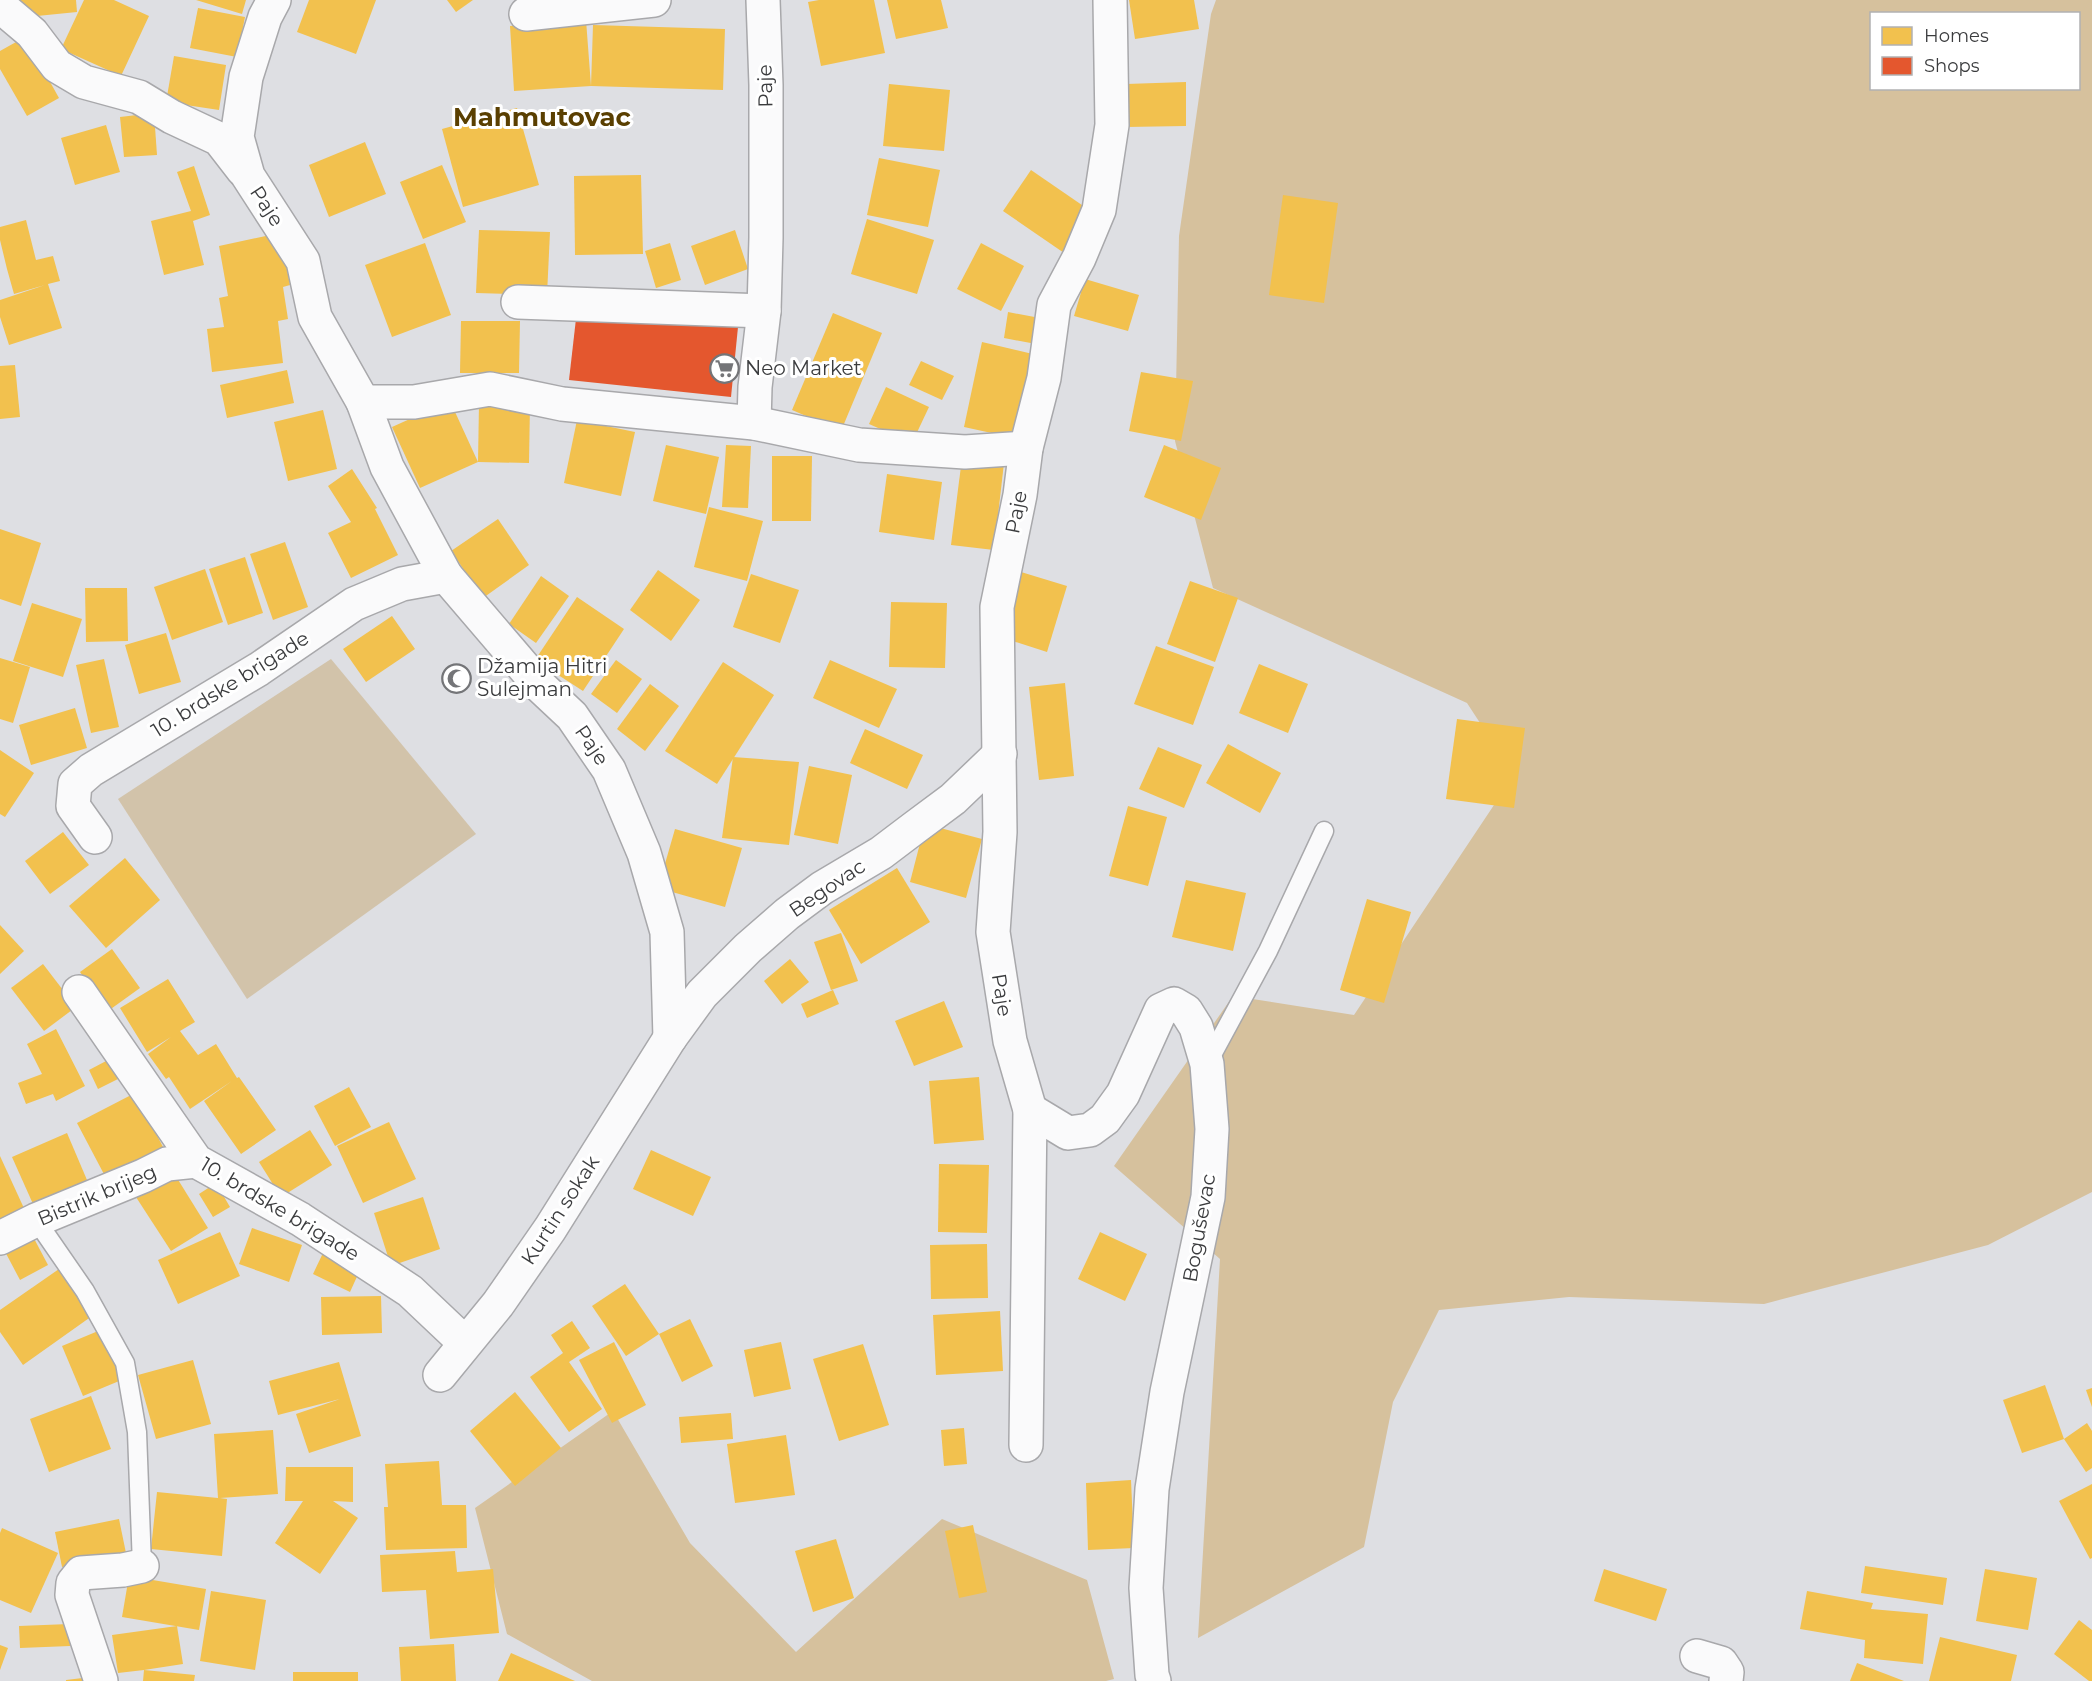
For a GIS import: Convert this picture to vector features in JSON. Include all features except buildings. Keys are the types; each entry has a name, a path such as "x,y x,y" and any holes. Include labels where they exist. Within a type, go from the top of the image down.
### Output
{"street":[{"name":"Paje","path":"274,0 265,17 246,76 237,137 248,176 303,261 315,317 363,402 387,467 446,576 540,686 572,716 609,770 644,853 666,932 670,1038"},
{"path":"526,14 654,0"},
{"name":"Paje","path":"754,423 754,387 764,311 766,85 763,0"},
{"name":"Paje","path":"1026,1445 1030,1110 1010,1041 993,933 1000,832 997,607 1020,495 1026,448 1044,378 1054,305 1079,258 1099,210 1112,125 1110,0"},
{"path":"0,6 32,33 57,66 84,82 139,97 172,117 219,139 248,176"},
{"path":"518,302 764,311"},
{"path":"363,402 414,402 490,389 562,404 754,423 859,445 965,452 1026,448"},
{"name":"10. brdske brigade","path":"95,837 73,806 75,784 91,770 260,669 354,604 402,584 446,576"},
{"name":"Begovac","path":"670,1038 702,994 748,948 822,888 881,853 953,799 1000,754"},
{"name":"10. brdske brigade","path":"79,992 196,1161 300,1219 410,1291 465,1343"},
{"name":"Boguševac","path":"1030,1110 1068,1133 1090,1130 1105,1119 1124,1094 1161,1010 1174,1004 1186,1011 1196,1027 1207,1064 1212,1129 1208,1197 1167,1392 1152,1489 1146,1588 1154,1681"},
{"name":"Kurtin sokak","path":"440,1375 498,1304 550,1229 670,1038"},
{"name":"Bistrik brijeg","path":"0,1238 36,1220 167,1164 196,1161"},
{"path":"101,1681 72,1595 73,1583 81,1573 123,1570 142,1566"},
{"path":"1697,1656 1721,1664 1727,1672 1726,1681"}],"lane":[{"path":"1207,1064 1268,951 1324,831"},
{"path":"36,1220 85,1291 125,1363 136,1432 142,1566"}],"shaded area":[{"path":"1216,0 2092,0 2092,1192 1988,1245 1764,1304 1569,1297 1439,1310 1393,1402 1364,1547 1198,1638 1220,1259 1114,1166 1233,996 1354,1015 1514,775 1467,703 1213,588 1175,441 1179,236 1211,14"},
{"path":"331,659 476,834 247,999 118,799"},
{"path":"613,1411 690,1543 796,1652 942,1519 1087,1580 1114,1679 1106,1681 592,1681 507,1634 475,1508"}],"place":[{"name":"Neo Market","path":"724,368"},
{"name":"Džamija Hitri Sulejman","path":"456,678"}],"district":[{"name":"Mahmutovac","path":"542,117"}]}
